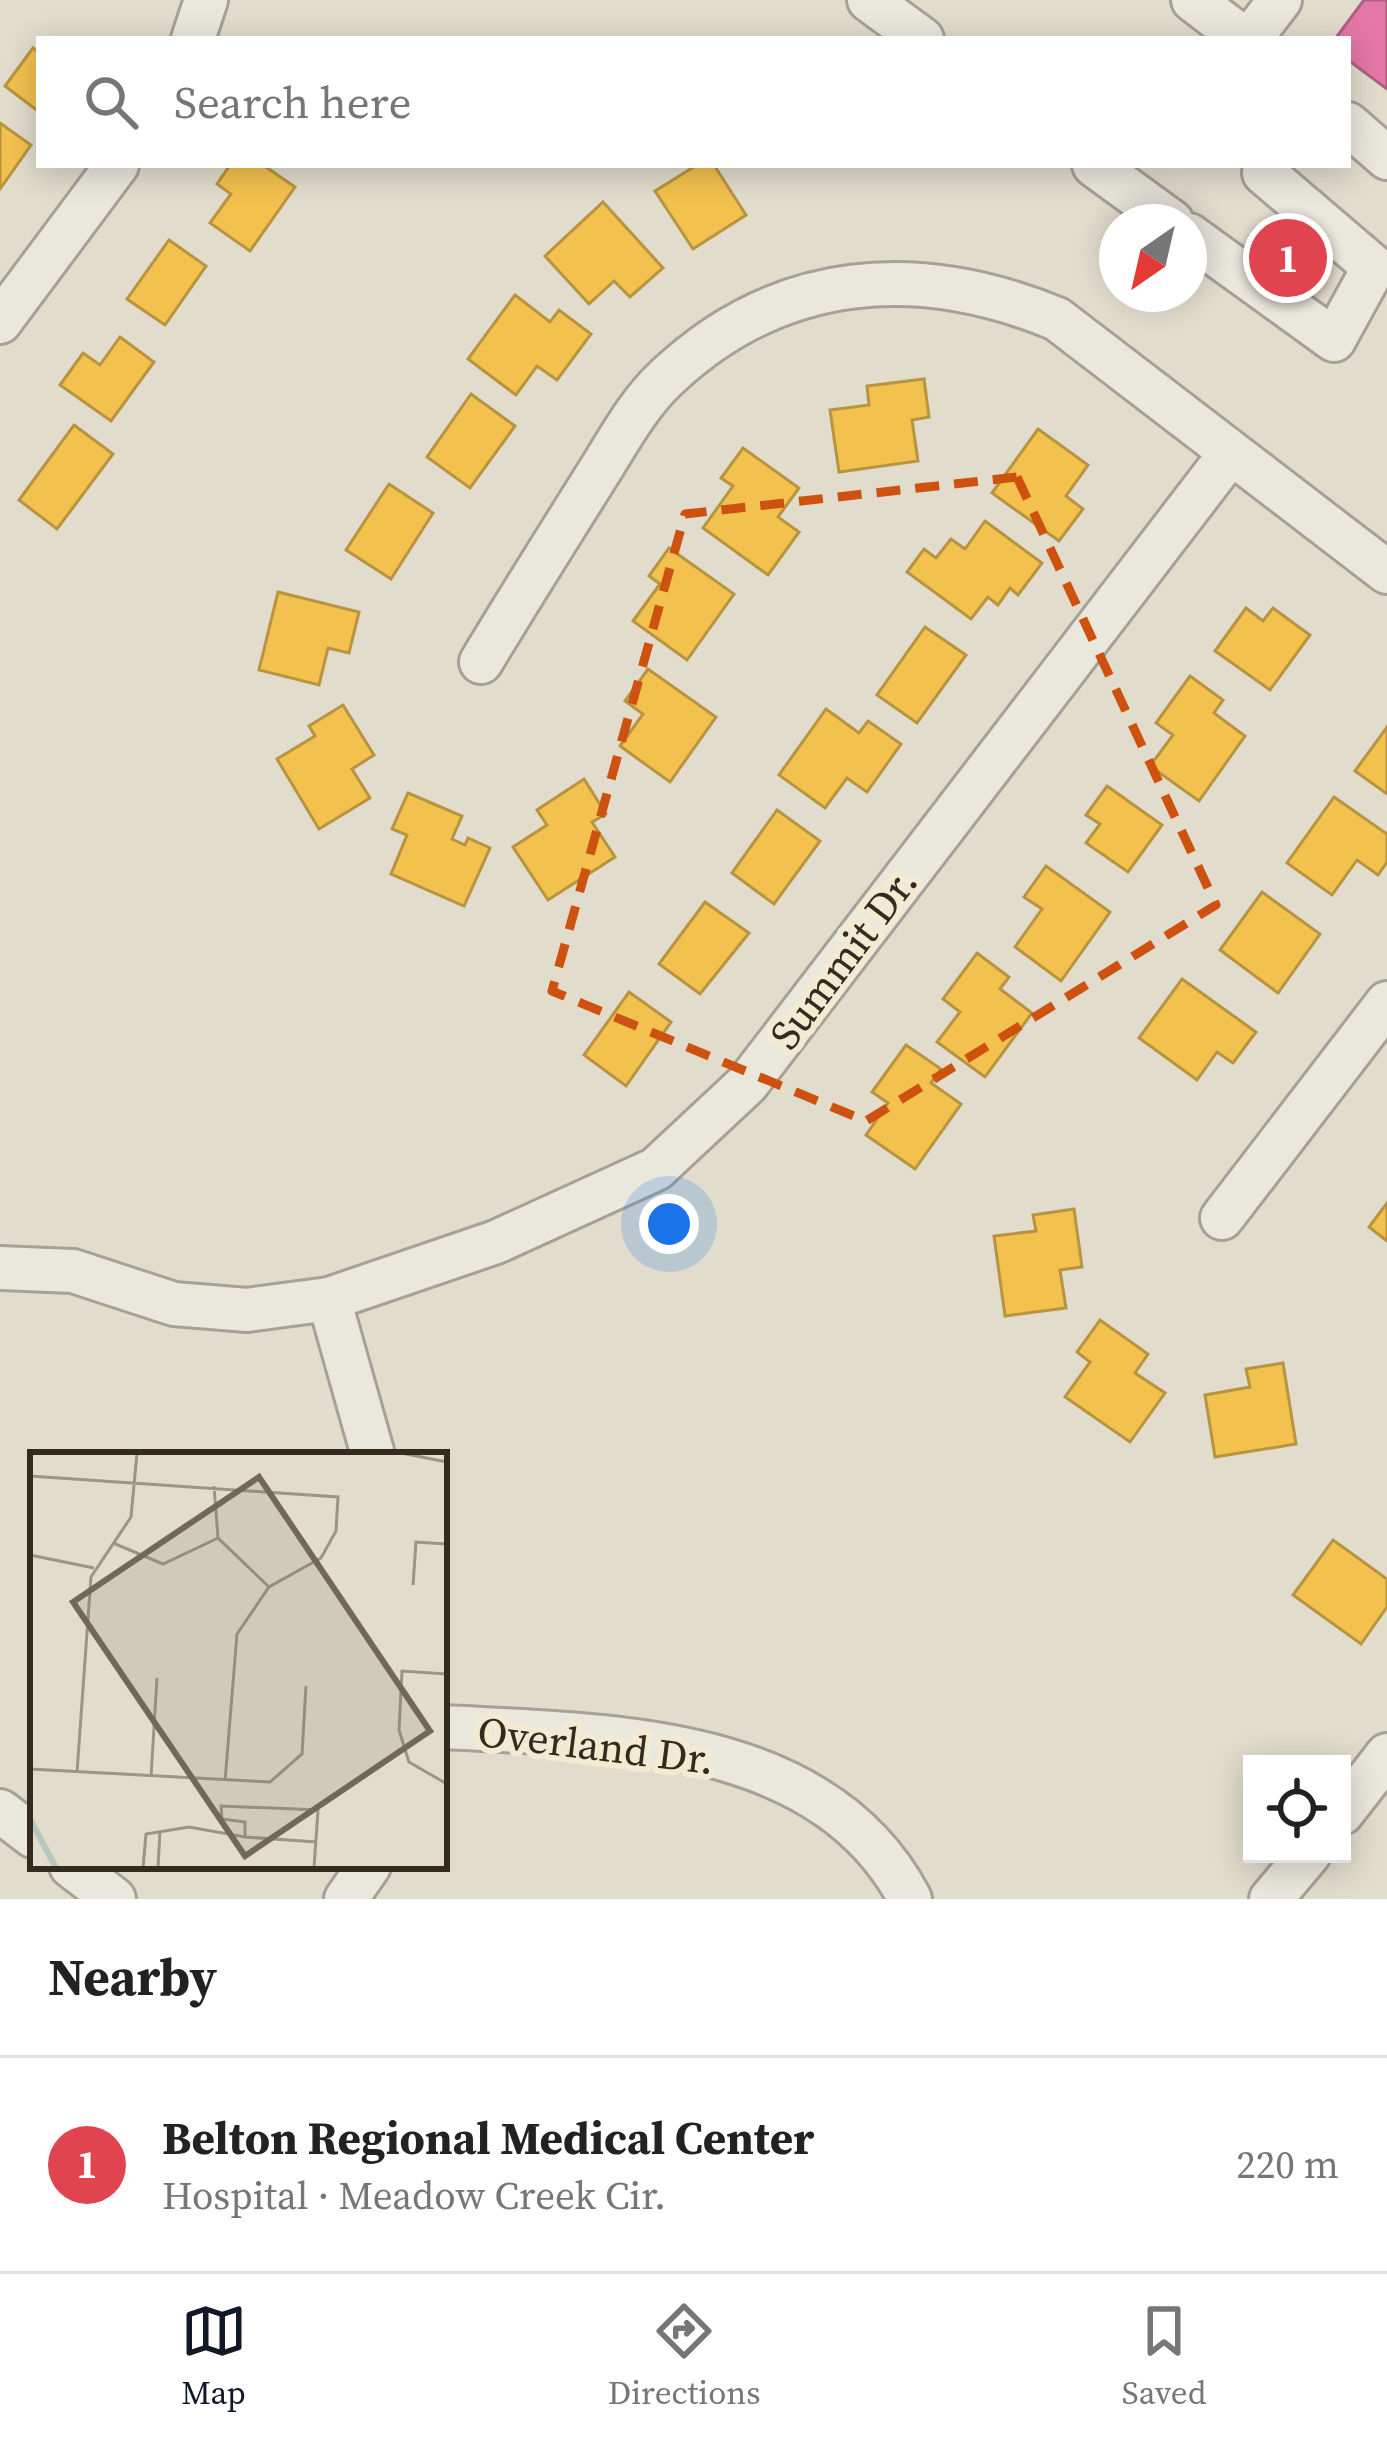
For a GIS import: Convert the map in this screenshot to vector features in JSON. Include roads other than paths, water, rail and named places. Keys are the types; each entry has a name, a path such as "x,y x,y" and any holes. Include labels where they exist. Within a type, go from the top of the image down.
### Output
{"street":[{"path":"195,36 206,0"},
{"path":"869,0 918,36"},
{"path":"1193,0 1243,36"},
{"path":"1250,36 1280,0"},
{"path":"1351,127 1387,158"},
{"path":"0,322 116,168"},
{"path":"1098,168 1147,204"},
{"path":"1207,248 1334,340 1374,267 1264,173 1268,168"},
{"path":"481,662 626,430 665,378 739,325 864,280 938,283 995,293 1057,319 1387,572"},
{"name":"Summit Dr.","path":"0,1268 73,1271 192,1305 247,1310 329,1299 496,1242 656,1168 747,1084 1230,454"},
{"path":"1222,1218 1387,1003"},
{"path":"329,1299 372,1452"},
{"name":"Overland Dr.","path":"447,1726 600,1737 714,1754 792,1784 863,1834 910,1899"},
{"path":"1351,1802 1387,1755"},
{"path":"0,1811 30,1835"},
{"path":"1271,1899 1301,1863"},
{"path":"75,1869 114,1899"},
{"path":"346,1899 367,1869"}],"place":[{"name":"Belton Regional Medical Center","path":"1288,258"}]}
